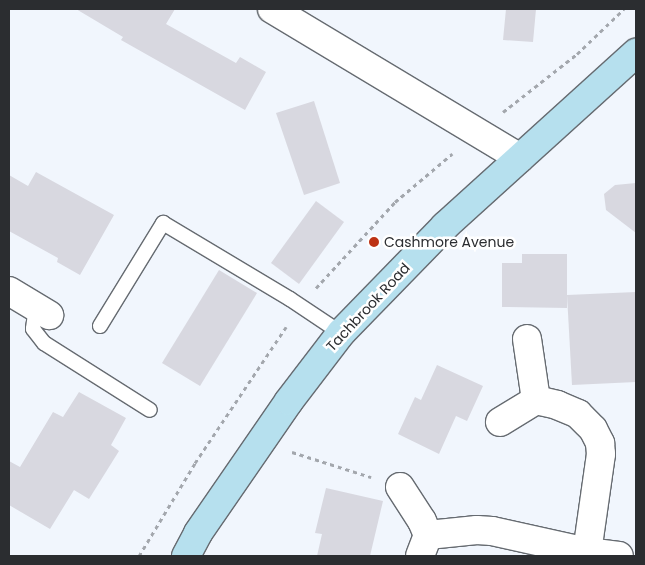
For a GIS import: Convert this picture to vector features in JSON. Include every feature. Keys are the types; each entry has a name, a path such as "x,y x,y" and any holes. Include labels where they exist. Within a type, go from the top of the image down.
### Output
{"main road":[{"name":"Tachbrook Road","path":"186,556 198,533 285,407 341,333 444,226 636,53"}],"street":[{"path":"272,9 520,158"},
{"path":"9,291 42,311"},
{"path":"527,339 536,400"},
{"path":"500,422 536,400 558,405 578,414 593,429 600,443 600,469 587,552"},
{"path":"389,485 422,521 424,545 477,530 492,531 587,552 619,556"}],"lane":[{"path":"100,326 163,223 301,306 341,333"},
{"path":"42,311 33,329 44,343 150,410"}],"path":[{"path":"514,103 577,54 624,9"},
{"path":"138,556 238,396 301,306 395,202 454,152"},
{"path":"292,452 389,485"}],"building":[{"path":"76,9 175,9 166,24 236,63 240,57 266,72 245,110 121,40 123,37"},
{"path":"506,9 536,9 533,42 503,40"},
{"path":"314,101 340,183 304,195 276,113"},
{"path":"36,172 114,215 80,275 57,262 58,258 9,231 9,175 28,186"},
{"path":"636,183 636,233 606,210 604,194 615,185"},
{"path":"316,201 344,222 299,284 271,263"},
{"path":"522,254 567,254 567,308 502,307 502,263 522,263"},
{"path":"219,270 257,293 200,386 162,363"},
{"path":"636,292 636,382 572,385 567,295"},
{"path":"437,365 483,386 467,421 456,416 439,454 398,434 415,397 421,400"},
{"path":"79,392 126,418 111,445 119,451 89,499 74,490 50,529 9,505 9,461 20,467 53,412 63,417"},
{"path":"326,488 383,501 370,556 317,556 322,534 315,533"}],"place":[{"name":"Cashmore Avenue","path":"374,242"}]}
